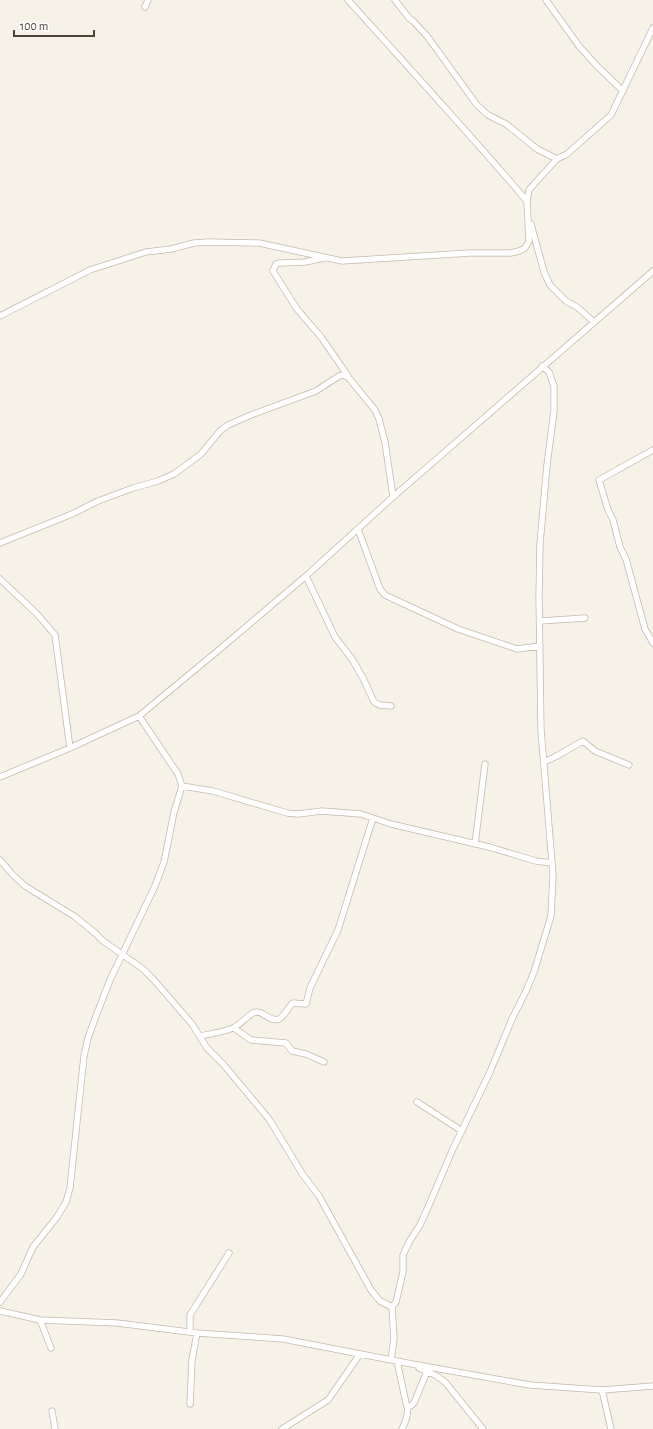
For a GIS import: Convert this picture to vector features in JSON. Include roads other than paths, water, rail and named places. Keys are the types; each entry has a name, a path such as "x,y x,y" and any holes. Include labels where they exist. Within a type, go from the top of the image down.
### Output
{"street":[{"path":"145,7 148,0"},
{"path":"348,0 453,119 490,157 527,201"},
{"path":"395,0 427,36 477,105 488,115 506,124 537,149 557,159"},
{"path":"546,0 579,46 623,91"},
{"path":"0,316 90,270 146,252 171,249 194,243 259,243 342,261 470,253 511,253 519,251 525,248 528,244 529,232 527,201 529,190 557,159 567,154 611,115 653,28"},
{"path":"528,214 544,272 550,285 566,301 577,307 594,322"},
{"path":"528,244 536,244"},
{"path":"326,258 305,262 280,263 276,264 273,271 297,309 321,337 348,377 375,410 385,442 392,497"},
{"path":"0,776 70,748 139,716 306,576 392,497 653,271"},
{"path":"402,1429 406,1421 408,1408 394,1361 392,1307 396,1302 403,1272 403,1255 420,1225 534,972 551,916 552,863 541,730 539,597 540,544 547,465 554,411 554,386 549,372 542,366"},
{"path":"0,543 72,514 98,501 133,488 158,481 174,474 201,454 220,431 228,425 316,391 339,376 343,375 348,377"},
{"path":"653,450 599,480 608,510 613,520 620,547 626,559 645,629 653,643"},
{"path":"358,529 380,589 389,597 458,629 517,649 540,646"},
{"path":"306,576 335,636 352,659 374,702 380,705 391,706"},
{"path":"0,579 37,614 55,635 70,748"},
{"path":"540,621 586,618"},
{"path":"0,1302 21,1274 33,1247 57,1217 66,1202 70,1188 84,1056 88,1038 110,980 155,886 164,862 174,812 182,786 178,774 139,716"},
{"path":"544,762 583,741 595,750 629,764"},
{"path":"475,844 485,764"},
{"path":"182,786 213,791 287,813 298,814 322,811 361,814 414,830 475,844 536,861 552,863"},
{"path":"200,1036 234,1028 253,1013 260,1012 271,1019 276,1020 281,1018 293,1003 306,1004 310,988 338,930 373,818"},
{"path":"0,860 25,886 74,916 95,933 103,942 123,954 143,969 154,980 192,1024 207,1048 223,1064 269,1120 303,1175 319,1196 371,1290 380,1301 392,1307"},
{"path":"234,1028 251,1040 286,1043 292,1051 309,1055 324,1062"},
{"path":"417,1102 462,1131"},
{"path":"190,1332 190,1315 229,1252"},
{"path":"0,1311 40,1320 117,1324 198,1333 283,1339 412,1364 428,1369 530,1385 602,1390 653,1386"},
{"path":"40,1320 51,1348"},
{"path":"190,1404 192,1360 198,1333"},
{"path":"282,1429 328,1400 360,1354"},
{"path":"408,1408 414,1403 428,1369"},
{"path":"428,1369 445,1382 483,1429"},
{"path":"602,1390 611,1429"},
{"path":"52,1411 55,1429"}]}
